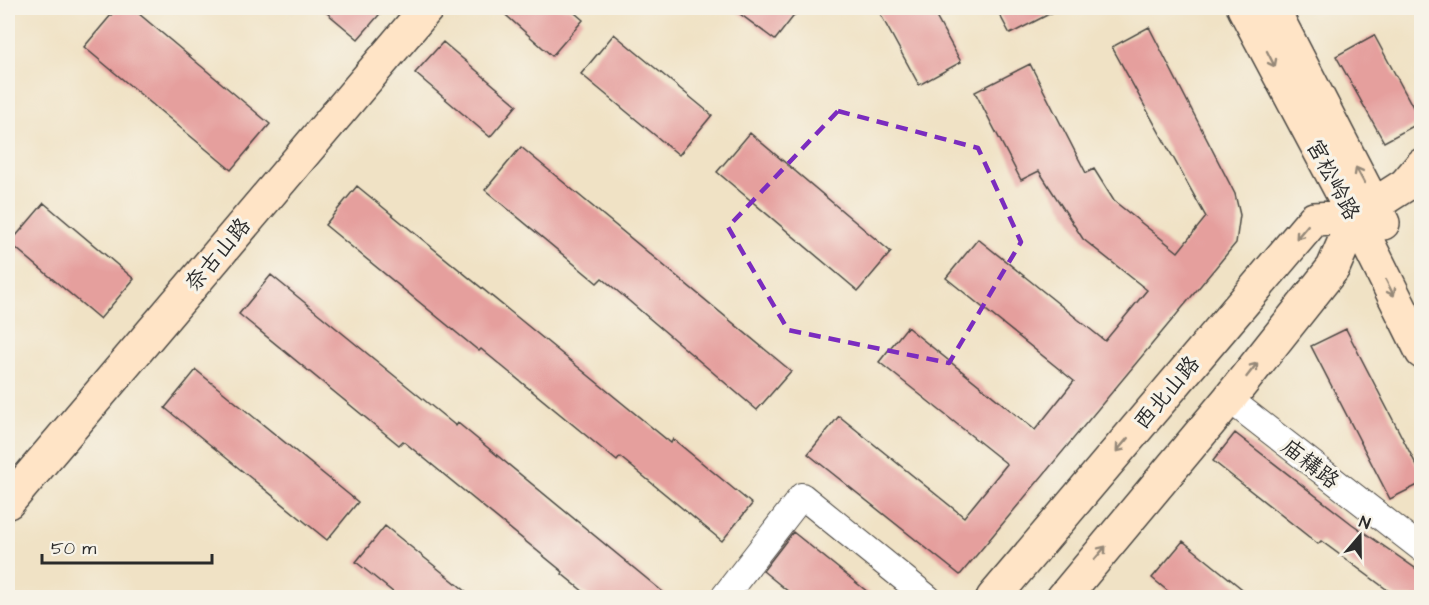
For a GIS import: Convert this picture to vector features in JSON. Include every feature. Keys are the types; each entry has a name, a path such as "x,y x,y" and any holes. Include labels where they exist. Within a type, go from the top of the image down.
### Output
{"main road":[{"name":"奈古山路","path":"8,502 427,8"},
{"name":"宫松岭路","path":"1244,8 1365,210 1422,352"},
{"path":"1272,8 1365,210 1395,252 1422,303"},
{"name":"西北山路","path":"993,597 1314,219 1365,210 1405,185 1422,165"},
{"path":"1063,597 1229,399 1333,267 1365,210"}],"street":[{"name":"庙耩路","path":"1229,399 1422,549"},
{"path":"723,597 802,496 928,597"}],"highlighted area":[{"path":"838,111 978,148 1021,242 949,363 788,330 728,227"}],"building":[{"path":"117,8 132,8 270,124 231,170 84,47"},
{"path":"321,8 385,8 358,39"},
{"path":"498,8 569,8 583,20 552,56"},
{"path":"732,8 800,8 775,40"},
{"path":"877,8 931,8 961,62 919,85"},
{"path":"996,8 1061,8 1010,34"},
{"path":"1149,27 1235,194 1240,215 1236,243 960,575 808,454 839,416 964,517 1007,464 879,362 907,327 1035,430 1074,381 946,278 978,239 1105,341 1147,290 1083,239 1039,171 1021,180 975,92 1030,64 1086,173 1094,169 1114,201 1178,252 1206,217 1112,47"},
{"path":"614,34 712,115 679,155 581,74"},
{"path":"1374,35 1421,122 1384,142 1336,56"},
{"path":"443,42 517,105 490,137 415,73"},
{"path":"750,133 891,252 858,291 717,172"},
{"path":"521,147 791,371 757,410 602,278 597,283 485,190"},
{"path":"357,186 671,443 673,439 752,504 722,541 620,457 617,461 325,225"},
{"path":"44,203 134,279 100,319 10,243"},
{"path":"271,275 456,426 458,423 669,597 590,597 562,574 563,572 403,441 399,445 239,314"},
{"path":"1346,329 1422,476 1422,483 1390,499 1311,346"},
{"path":"196,370 358,502 327,540 165,408"},
{"path":"1235,433 1352,524 1422,573 1422,597 1397,597 1321,541 1318,544 1213,461"},
{"path":"385,526 473,597 399,597 356,562"},
{"path":"793,532 874,597 795,597 763,571"},
{"path":"1183,541 1252,597 1175,597 1152,578"}]}
